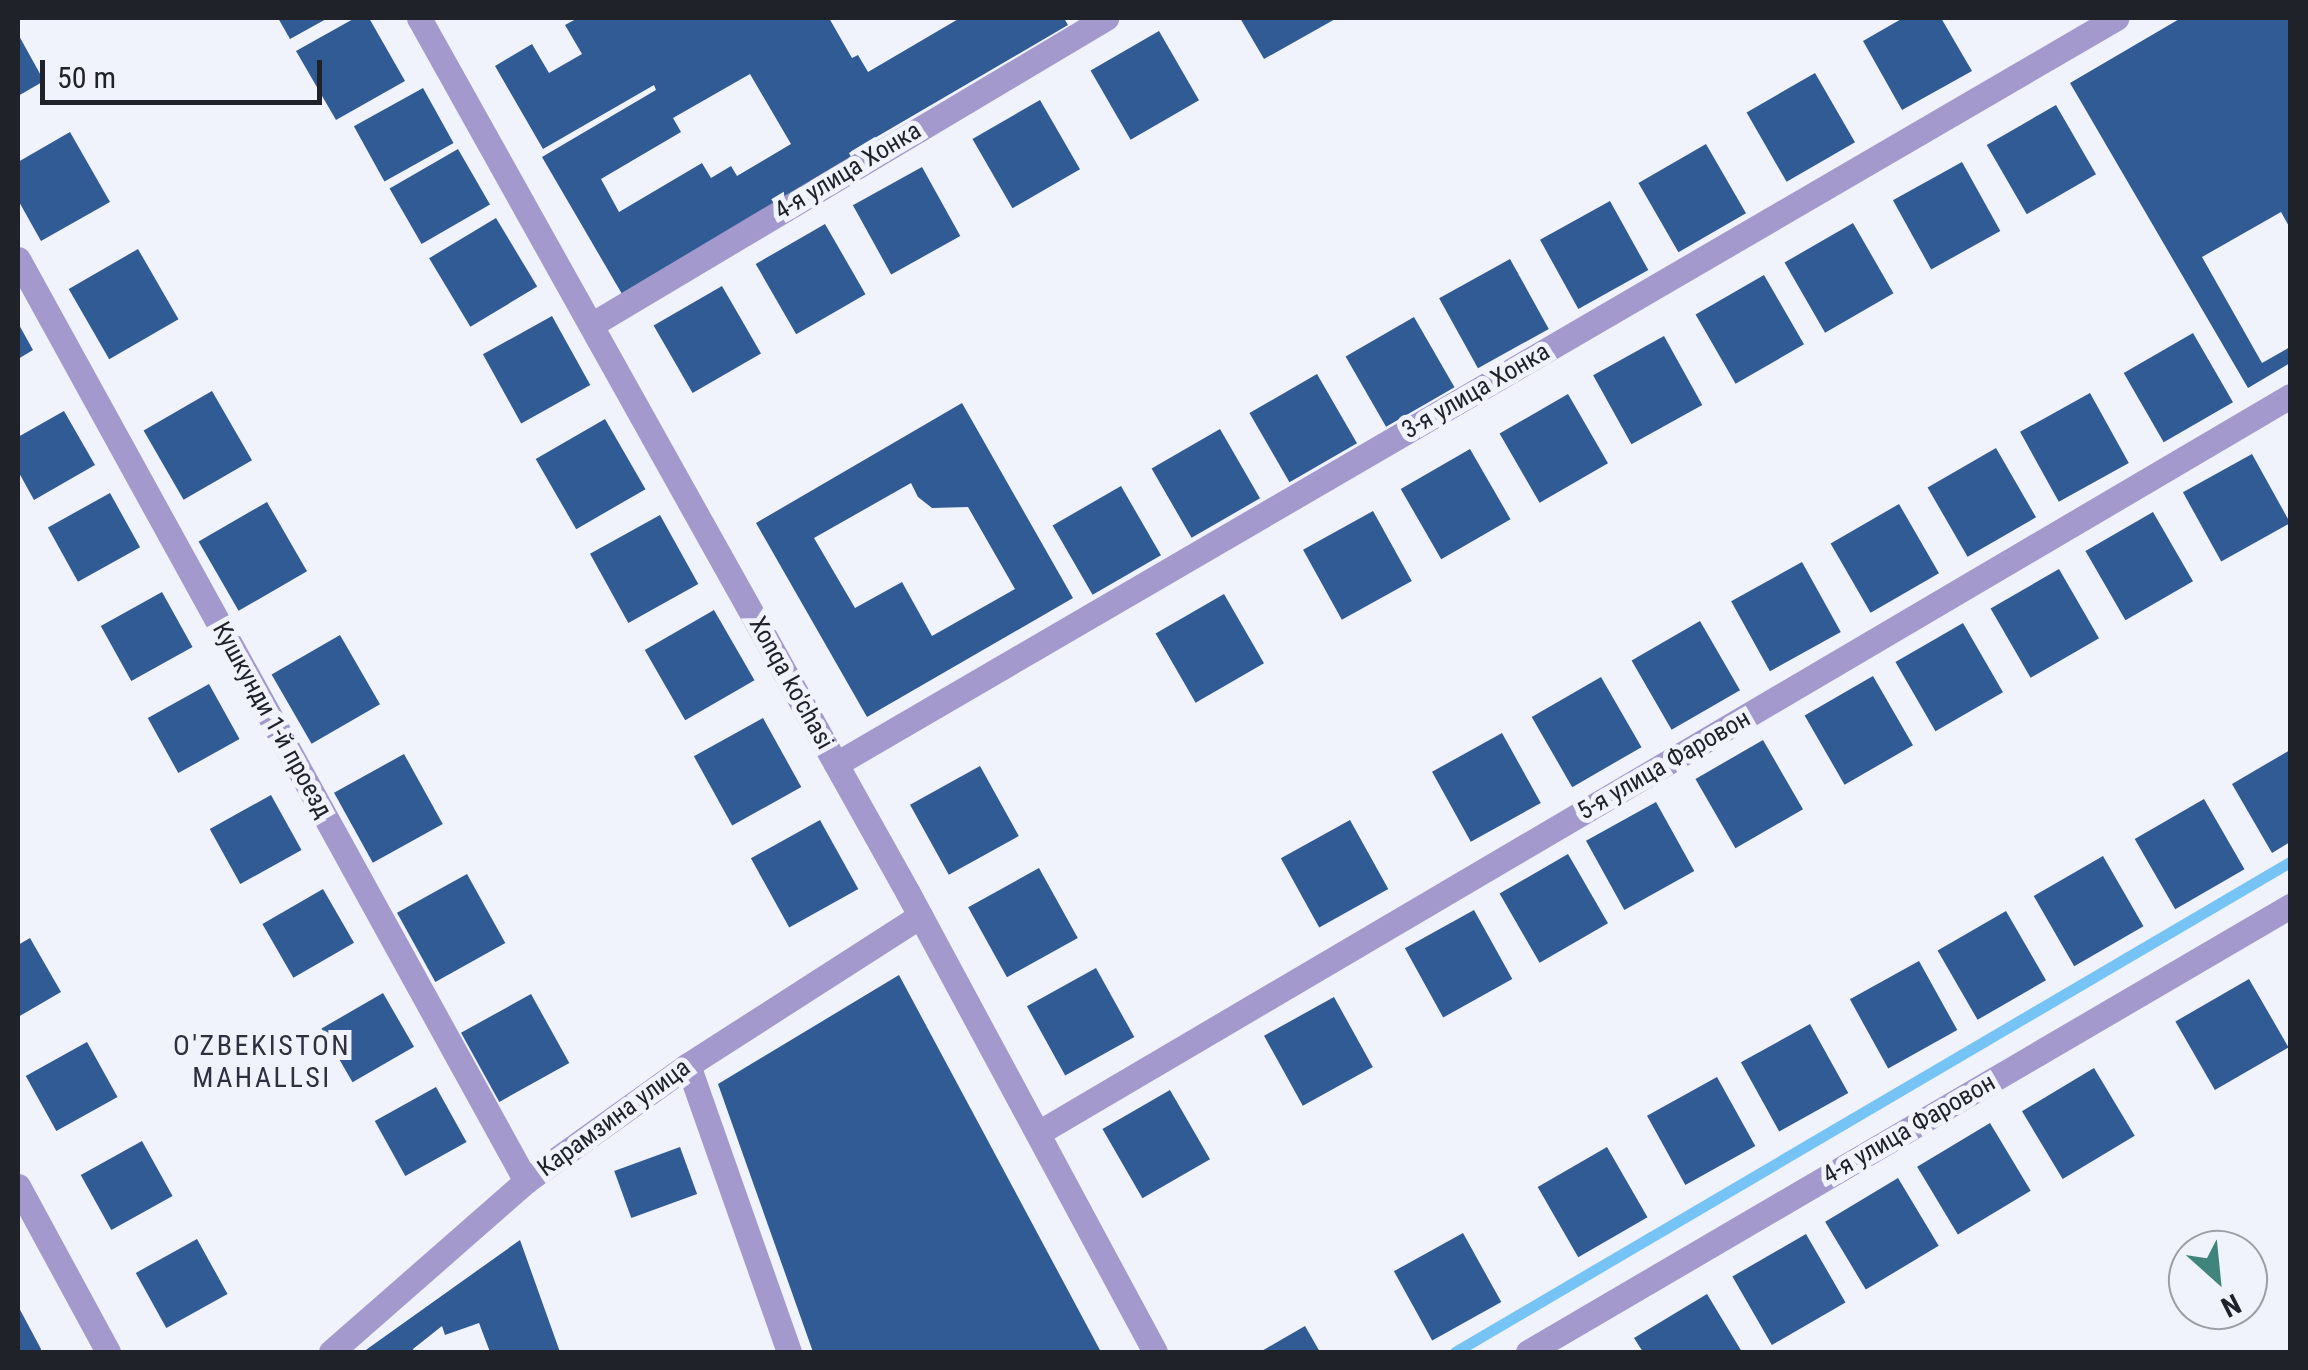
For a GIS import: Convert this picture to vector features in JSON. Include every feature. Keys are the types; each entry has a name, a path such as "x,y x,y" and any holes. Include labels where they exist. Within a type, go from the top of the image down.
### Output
{"street":[{"name":"Xonqa ko'chasi","path":"419,18 920,916 1155,1352"},
{"name":"4-я улица Хонка","path":"591,324 1106,18"},
{"name":"3-я улица Хонка","path":"836,764 2116,18"},
{"name":"Кушкунди 1-й проезд","path":"18,259 526,1181"},
{"name":"5-я улица Фаровон","path":"1038,1133 2290,396"},
{"name":"4-я улица Фаровон","path":"1528,1352 2290,906"},
{"name":"Карамзина улица","path":"331,1352 526,1181 688,1065 920,916"},
{"path":"688,1065 790,1352"},
{"path":"18,1186 108,1352"}],"building":[{"path":"278,18 328,18 290,39"},
{"path":"355,18 369,18 405,81 336,120 296,51"},
{"path":"578,18 829,18 852,58 858,55 868,72 960,18 1070,18 1065,20 1068,25 849,153 852,159 622,294 542,157 656,90 654,85 543,149 495,66 532,44 549,73 582,54 565,25","holes":["750,74 791,144 737,176 731,166 711,178 702,163 619,212 601,179 681,132 673,118"]},
{"path":"1240,18 1337,18 1264,59"},
{"path":"1903,18 1941,18 1972,71 1902,110 1863,41"},
{"path":"2181,18 2290,18 2290,228 2281,212 2202,257 2262,363 2290,347 2290,363 2248,388 2070,83"},
{"path":"1159,31 1199,100 1131,140 1091,71"},
{"path":"18,34 44,81 18,96"},
{"path":"1815,73 1855,142 1787,182 1747,112"},
{"path":"423,88 454,143 384,181 354,126"},
{"path":"1040,100 1080,169 1012,208 972,139"},
{"path":"2056,105 2096,174 2027,214 1987,145"},
{"path":"70,132 110,202 41,241 18,200 18,162"},
{"path":"1706,144 1746,213 1678,252 1638,183"},
{"path":"458,149 490,204 422,244 390,188"},
{"path":"1962,162 2000,231 1931,269 1893,200"},
{"path":"922,167 960,236 891,274 853,205"},
{"path":"1610,201 1648,270 1578,309 1540,240"},
{"path":"496,218 537,287 470,327 429,258"},
{"path":"1853,223 1894,293 1825,333 1785,262"},
{"path":"825,224 866,294 796,334 756,264"},
{"path":"138,249 178,319 109,359 69,289"},
{"path":"1510,259 1549,329 1478,368 1439,298"},
{"path":"1764,275 1804,344 1736,384 1696,314"},
{"path":"722,286 761,354 693,393 654,326"},
{"path":"552,316 590,385 521,423 483,354"},
{"path":"1414,317 1454,387 1386,427 1346,356"},
{"path":"18,323 33,350 18,359"},
{"path":"2193,333 2233,402 2164,442 2124,373"},
{"path":"1664,336 1702,405 1631,444 1593,375"},
{"path":"1317,374 1357,443 1289,482 1249,413"},
{"path":"212,391 252,460 184,500 144,430"},
{"path":"2090,393 2129,463 2059,502 2020,432"},
{"path":"1568,394 1608,463 1540,503 1500,434"},
{"path":"962,403 1073,598 867,717 756,523","holes":["911,483 918,497 932,508 968,507 1015,589 932,636 902,582 855,608 814,538"]},
{"path":"64,411 95,465 34,500 18,471 18,437"},
{"path":"605,419 646,489 576,529 536,459"},
{"path":"1220,429 1260,498 1192,538 1152,468"},
{"path":"1996,448 2036,517 1968,557 1928,488"},
{"path":"1470,449 1510,519 1441,559 1401,489"},
{"path":"2252,454 2290,523 2221,561 2183,492"},
{"path":"1121,486 1161,555 1093,595 1053,526"},
{"path":"110,493 140,547 78,582 48,527"},
{"path":"267,502 307,571 239,611 199,542"},
{"path":"1899,504 1939,573 1871,613 1831,544"},
{"path":"1373,511 1412,581 1342,620 1303,550"},
{"path":"2153,512 2193,581 2125,620 2085,551"},
{"path":"660,515 698,584 628,623 590,554"},
{"path":"1802,562 1841,632 1770,671 1731,601"},
{"path":"2059,569 2099,638 2031,678 1991,609"},
{"path":"162,592 193,647 131,681 101,626"},
{"path":"1224,594 1264,663 1196,703 1156,634"},
{"path":"714,610 754,680 685,720 645,650"},
{"path":"1700,621 1740,690 1672,730 1632,660"},
{"path":"1963,623 2003,692 1935,731 1895,662"},
{"path":"340,635 380,704 312,744 272,674"},
{"path":"1873,676 1913,745 1845,785 1805,716"},
{"path":"1601,677 1642,747 1572,787 1532,717"},
{"path":"209,684 240,739 178,773 148,718"},
{"path":"763,718 801,787 732,825 694,756"},
{"path":"1502,733 1541,803 1471,842 1432,772"},
{"path":"1763,740 1803,809 1735,848 1695,779"},
{"path":"2290,750 2290,842 2272,853 2232,784"},
{"path":"404,754 443,824 373,863 334,793"},
{"path":"980,766 1019,836 949,875 910,805"},
{"path":"271,795 302,850 240,884 210,829"},
{"path":"2204,799 2244,869 2175,909 2135,839"},
{"path":"1656,802 1694,871 1624,910 1586,841"},
{"path":"820,820 858,889 789,927 751,858"},
{"path":"1350,820 1388,889 1319,927 1281,858"},
{"path":"1568,854 1608,923 1540,963 1500,893"},
{"path":"2103,856 2144,926 2074,966 2034,896"},
{"path":"1039,868 1078,938 1007,977 968,907"},
{"path":"467,874 505,943 435,982 397,913"},
{"path":"323,889 354,943 293,978 262,924"},
{"path":"1474,910 1512,979 1443,1017 1405,948"},
{"path":"2006,911 2046,980 1978,1020 1938,950"},
{"path":"30,938 61,992 18,1017 18,945"},
{"path":"1919,961 1957,1030 1888,1068 1850,999"},
{"path":"1096,968 1134,1037 1065,1075 1027,1006"},
{"path":"899,975 1101,1352 813,1352 718,1084"},
{"path":"2249,979 2288,1047 2215,1090 2175,1022"},
{"path":"383,993 414,1047 353,1082 322,1028"},
{"path":"531,994 569,1063 499,1102 461,1033"},
{"path":"1334,997 1373,1067 1303,1106 1264,1036"},
{"path":"1810,1024 1848,1093 1779,1131 1741,1062"},
{"path":"87,1042 118,1097 56,1131 26,1076"},
{"path":"2094,1068 2135,1136 2063,1179 2022,1111"},
{"path":"1717,1077 1755,1146 1685,1185 1647,1116"},
{"path":"436,1087 467,1142 405,1176 375,1121"},
{"path":"1170,1090 1210,1159 1142,1198 1102,1129"},
{"path":"1990,1123 2031,1191 1958,1234 1917,1167"},
{"path":"142,1141 173,1196 111,1230 81,1175"},
{"path":"680,1147 697,1194 631,1218 614,1171"},
{"path":"1607,1147 1648,1217 1578,1257 1538,1187"},
{"path":"1898,1178 1939,1246 1866,1289 1825,1222"},
{"path":"1463,1233 1501,1302 1432,1340 1394,1271"},
{"path":"1806,1234 1846,1302 1772,1345 1732,1276"},
{"path":"197,1239 228,1294 166,1328 136,1273"},
{"path":"520,1240 560,1352 490,1352 479,1323 445,1335 442,1326 414,1352 363,1352"},
{"path":"1707,1294 1742,1352 1643,1352 1634,1338"},
{"path":"18,1306 41,1349 40,1352 18,1352"},
{"path":"1305,1326 1320,1352 1260,1352"}],"waterway":[{"path":"1455,1352 2290,862"}],"district":[{"name":"O'ZBEKISTON MAHALLSI","path":"262,1062"}]}
